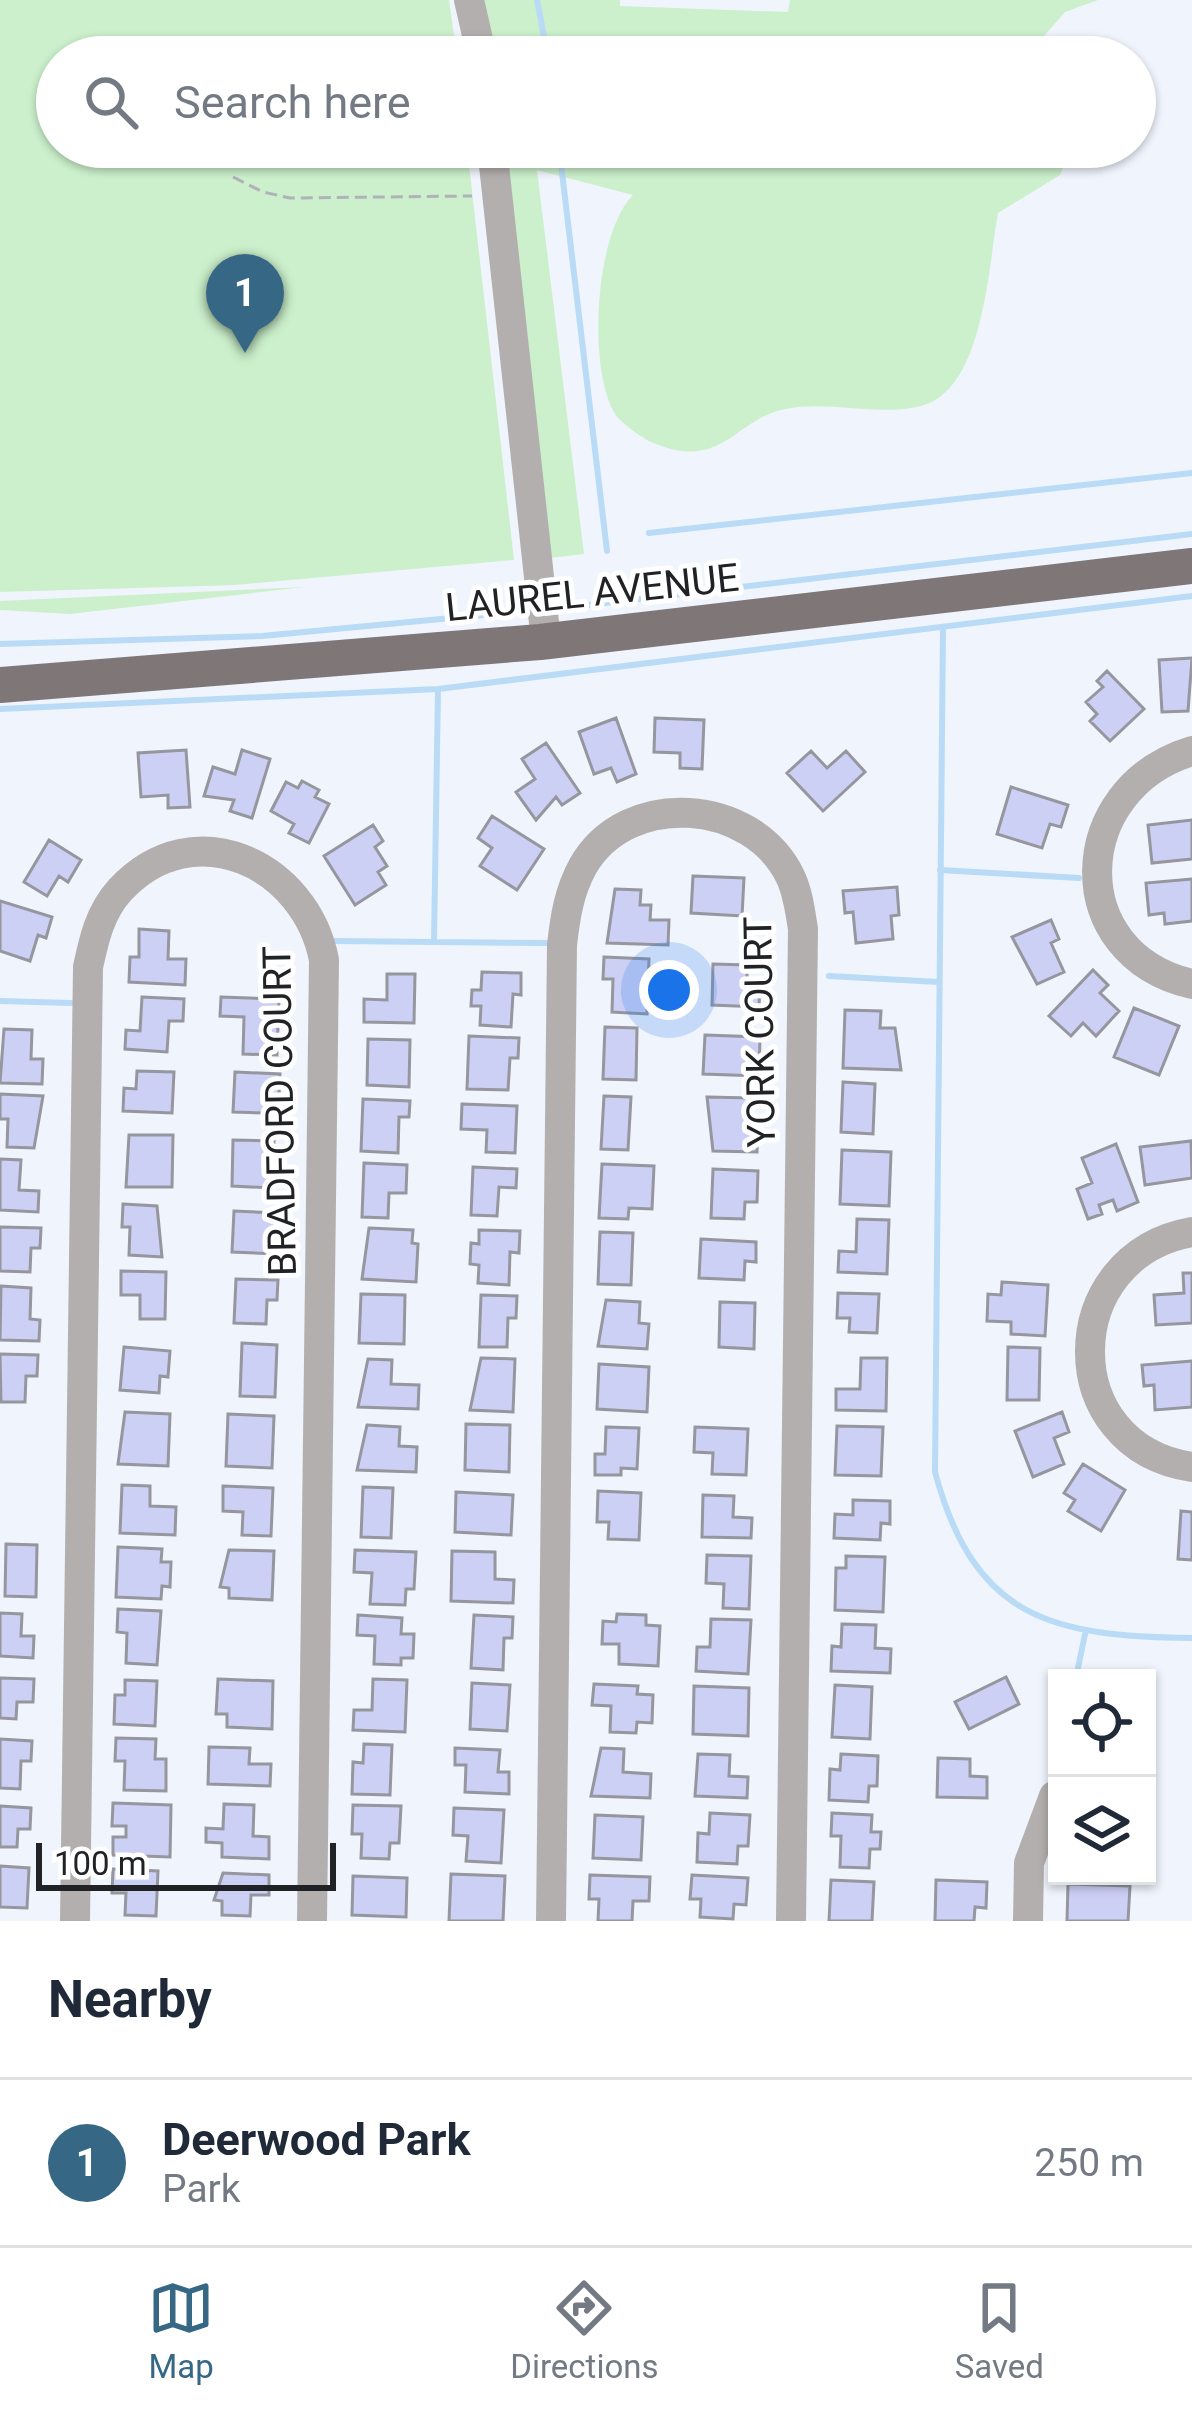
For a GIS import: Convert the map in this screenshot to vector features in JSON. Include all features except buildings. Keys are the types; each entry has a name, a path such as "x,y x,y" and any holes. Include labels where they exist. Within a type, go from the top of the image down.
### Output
{"main road":[{"name":"LAUREL AVENUE","path":"0,685 546,641 1192,566"}],"street":[{"path":"469,0 477,36"},
{"path":"495,168 546,641"},
{"path":"1192,752 1151,767 1124,794 1102,833 1096,871 1103,908 1127,948 1156,971 1192,983"},
{"name":"YORK COURT","path":"551,1921 565,916 585,862 602,843 640,819 678,812 721,818 760,839 789,875 802,929 791,1921"},
{"name":"BRADFORD COURT","path":"75,1921 88,967 105,911 121,889 166,861 208,854 251,861 287,883 318,931 324,961 312,1921"},
{"path":"1192,1232 1160,1240 1117,1271 1103,1292 1089,1343 1091,1372 1109,1417 1150,1454 1192,1467"},
{"path":"1028,1921 1029,1863 1048,1812"}],"path":[{"path":"233,177 290,198 498,195"}],"green space":[{"path":"0,0 449,0 454,36 36,36 36,168 469,168 514,560 235,585 0,592"},
{"path":"460,0 620,0 620,6 788,12 790,0 1098,0 1065,12 1044,36 464,36"},
{"path":"479,168 1063,168 1060,175 998,213 979,324 958,377 942,395 905,409 785,409 711,448 695,451 675,450 642,437 615,414 606,393 598,334 603,269 620,213 633,195 537,170 584,554 524,561"},
{"path":"305,587 70,614 0,610 0,601"}],"waterway":[{"path":"537,0 544,36"},
{"path":"561,168 607,551"},
{"path":"649,533 1192,473"},
{"path":"579,606 1192,534"},
{"path":"0,709 438,689 1192,596"},
{"path":"0,644 262,636 504,613"},
{"path":"943,627 935,1472 952,1522 973,1561 998,1589 1027,1610 1099,1632 1192,1638"},
{"path":"434,942 438,689"},
{"path":"940,870 1079,878"},
{"path":"335,941 547,943"},
{"path":"829,976 939,982"},
{"path":"0,1001 71,1003"},
{"path":"1078,1669 1085,1634"}],"place":[{"name":"Deerwood Park","path":"245,353"}]}
